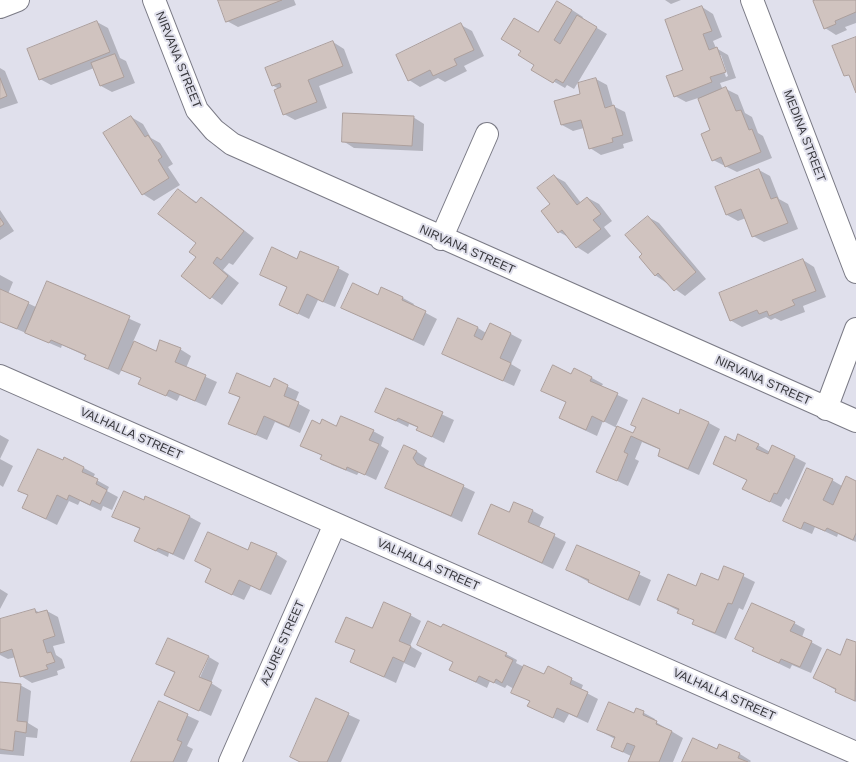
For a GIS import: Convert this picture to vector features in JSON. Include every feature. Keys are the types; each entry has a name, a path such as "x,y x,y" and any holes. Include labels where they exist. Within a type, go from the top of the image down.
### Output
{"street":[{"path":"0,7 18,0"},
{"name":"NIRVANA STREET","path":"154,0 191,98 205,120 221,137 232,144 441,239 856,421"},
{"name":"MEDINA STREET","path":"752,0 856,272"},
{"path":"441,239 487,134"},
{"path":"826,409 856,329"},
{"name":"VALHALLA STREET","path":"0,376 856,753"},
{"name":"AZURE STREET","path":"230,762 335,524"}],"building":[{"path":"218,0 282,0 226,22"},
{"path":"856,0 856,12 835,21 836,24 824,29 813,1"},
{"path":"557,1 572,10 554,40 560,44 577,15 597,27 563,83 556,79 553,83 531,70 534,65 518,55 521,51 501,39 514,18 538,32"},
{"path":"702,6 712,31 703,34 709,50 717,47 726,72 710,77 712,82 674,97 666,76 683,70 665,20"},
{"path":"97,21 110,52 39,80 27,49"},
{"path":"461,23 474,50 454,59 457,65 433,76 430,70 408,81 396,55"},
{"path":"856,37 856,93 849,75 844,76 832,46"},
{"path":"333,41 343,66 308,80 317,102 283,115 274,90 281,87 280,83 272,86 265,68"},
{"path":"115,54 124,77 100,86 91,63"},
{"path":"0,78 7,96 0,99"},
{"path":"596,78 605,108 614,105 623,135 612,138 613,142 589,149 581,120 561,125 554,101 580,94 578,83"},
{"path":"726,87 736,111 741,110 749,130 752,129 761,152 725,167 721,157 712,161 701,134 710,130 698,99"},
{"path":"343,113 414,116 412,146 342,142"},
{"path":"131,116 145,137 148,135 162,157 158,160 169,178 142,195 103,133"},
{"path":"759,169 771,199 777,197 788,223 752,237 741,209 726,215 715,187"},
{"path":"554,175 577,205 587,197 601,214 593,220 601,229 576,248 562,230 558,233 541,211 550,204 537,188"},
{"path":"178,189 196,203 201,197 244,231 221,260 217,257 213,263 228,276 210,299 181,276 196,257 189,252 196,243 158,214"},
{"path":"648,216 696,272 674,291 658,273 655,276 639,257 642,254 625,235"},
{"path":"0,218 4,224 0,227"},
{"path":"272,247 297,259 300,251 339,267 323,302 307,294 298,314 279,305 287,287 260,275"},
{"path":"803,259 816,291 792,300 795,305 769,316 767,311 759,314 757,310 730,321 719,293"},
{"path":"47,281 130,316 108,369 84,359 86,355 51,340 49,343 25,333"},
{"path":"353,283 378,295 381,287 403,297 402,300 426,311 413,340 341,308"},
{"path":"0,289 29,302 17,329 0,322"},
{"path":"458,318 478,327 474,336 482,340 490,323 511,333 500,358 511,363 503,381 442,354"},
{"path":"160,340 181,348 175,362 206,375 195,401 169,390 166,396 138,384 141,378 121,370 134,341 156,351"},
{"path":"553,365 571,374 574,368 592,377 590,381 618,393 604,422 592,416 586,430 559,418 566,402 541,391"},
{"path":"237,373 270,387 274,378 288,385 284,396 299,402 289,427 264,416 256,435 228,424 240,397 229,393"},
{"path":"386,388 443,412 432,437 416,430 418,427 398,418 396,421 375,412"},
{"path":"643,398 679,414 680,409 709,422 688,469 658,456 660,449 631,436 624,452 628,454 617,481 596,472 617,426 633,433 636,427 631,425"},
{"path":"341,416 374,430 369,440 379,444 365,475 347,467 346,470 320,459 322,455 300,446 312,420 320,424 322,419 336,426"},
{"path":"738,434 759,444 756,449 768,454 772,445 795,456 777,494 774,493 770,502 742,489 747,480 713,464 725,436 735,441"},
{"path":"404,445 417,451 413,458 417,464 464,485 451,516 385,488"},
{"path":"38,449 63,460 64,457 84,467 82,472 98,479 96,484 107,490 100,504 92,500 90,505 69,495 67,500 57,495 46,519 22,508 28,495 18,491"},
{"path":"807,468 833,479 823,500 833,505 846,476 856,481 856,533 853,540 827,528 825,531 804,522 801,529 783,521"},
{"path":"124,491 144,500 145,496 190,516 173,554 158,548 156,551 134,541 140,528 112,517"},
{"path":"514,502 533,510 528,522 555,534 542,563 478,534 491,504 509,512"},
{"path":"208,532 248,550 251,542 277,553 260,590 239,580 232,595 205,582 211,569 195,561"},
{"path":"577,545 640,572 628,600 588,582 589,580 566,570"},
{"path":"724,566 744,574 732,604 728,603 715,633 692,624 694,620 677,613 679,609 657,600 668,574 696,586 701,573 718,580"},
{"path":"384,602 411,614 399,641 411,646 404,662 393,657 384,677 350,662 355,650 335,642 346,617 372,628"},
{"path":"752,603 795,622 790,631 812,641 800,667 781,659 779,663 752,651 754,648 735,639"},
{"path":"35,609 36,613 47,610 55,636 43,640 47,653 51,652 55,662 46,665 48,669 20,677 12,649 0,653 0,619"},
{"path":"428,621 441,627 443,624 507,653 505,656 513,660 502,683 496,679 494,683 479,676 476,682 449,670 453,662 417,645"},
{"path":"168,638 209,656 199,677 212,682 199,711 164,695 175,672 156,664"},
{"path":"847,639 856,642 855,701 835,692 836,689 813,678 827,649 840,655"},
{"path":"524,665 544,674 548,666 572,678 570,684 588,692 577,717 557,708 553,718 527,706 530,701 511,693"},
{"path":"0,682 21,684 17,721 27,722 26,733 15,731 13,751 0,749"},
{"path":"316,698 349,713 327,762 300,762 290,757"},
{"path":"159,701 188,714 177,740 182,742 173,762 131,762"},
{"path":"609,702 634,713 636,708 644,711 643,715 657,721 656,724 672,731 659,762 628,762 635,746 627,743 623,752 611,747 615,737 597,730"},
{"path":"693,738 717,749 719,744 740,753 738,758 748,762 682,762"}]}
